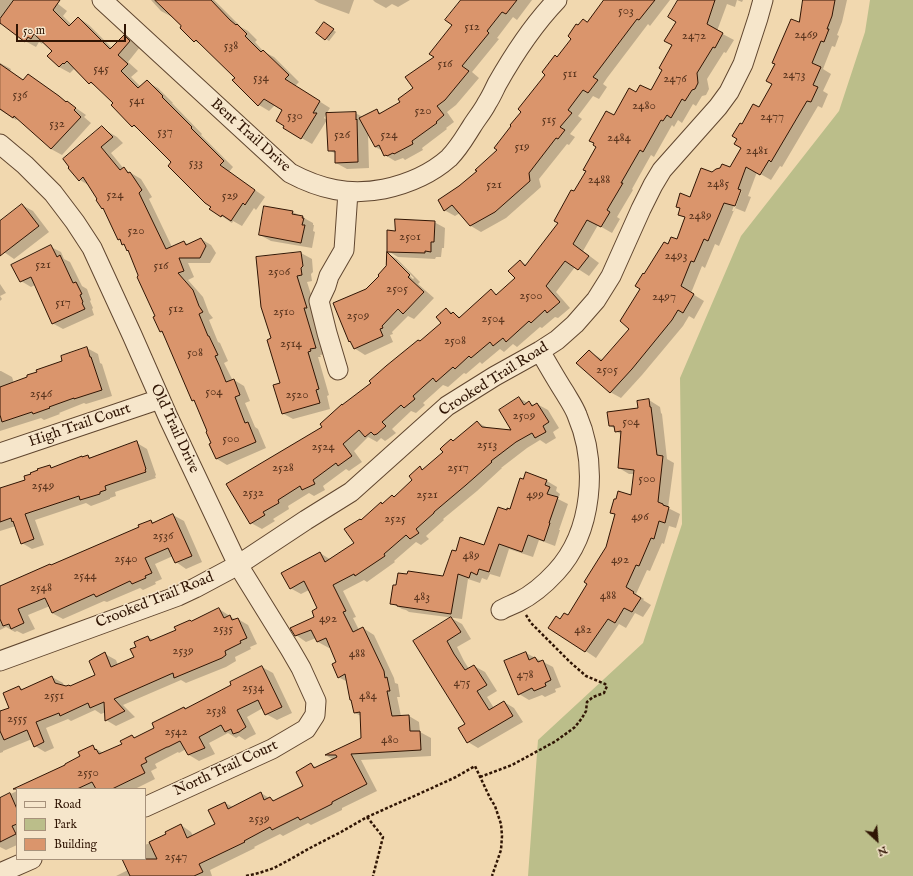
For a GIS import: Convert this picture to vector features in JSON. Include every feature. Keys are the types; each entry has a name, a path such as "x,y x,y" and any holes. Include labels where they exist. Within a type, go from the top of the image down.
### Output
{"street":[{"name":"Bent Trail Drive","path":"102,0 290,173 318,186 348,192 362,192 390,187 416,179 428,173 448,158 465,138 524,41 557,0"},
{"name":"Crooked Trail Road","path":"0,661 178,596 238,565 351,492 447,406 557,340 588,310 611,276 653,184 662,170 729,92 743,64 763,0"},
{"name":"Old Trail Drive","path":"3,153 26,165 53,193 92,248 186,456 238,565 294,656 316,701 315,715 306,729"},
{"path":"338,370 319,301 329,276 344,250 348,192"},
{"path":"509,606 545,584 557,572 567,558 582,527 588,495 590,475 589,463 582,430 576,414 540,351"},
{"name":"High Trail Court","path":"0,453 160,399"},
{"name":"North Trail Court","path":"146,807 272,749 306,729"},
{"path":"0,874 30,860"}],"path":[{"path":"480,777 512,765 556,741 574,728 586,711 587,702 593,696 604,693 607,686 586,676 570,662 531,622 509,606"},
{"path":"246,876 274,868 367,817 456,777 475,766 495,806 501,824 501,850 492,876"},
{"path":"367,817 383,838 373,876"}],"green space":[{"path":"870,0 913,0 913,876 528,876 538,740 643,643 682,524 680,378 741,236 839,111 865,32"}],"building":[{"path":"14,0 60,0 53,10 69,26 78,17 110,49 124,35 130,41 118,55 128,64 121,71 138,88 147,80 224,161 220,165 255,190 245,205 243,203 231,221 222,215 221,217 209,209 211,207 205,203 168,166 171,162 134,125 132,127 111,105 113,103 91,82 89,84 67,61 59,67 47,56 52,51 34,34 31,39 28,37 25,42 0,23 0,19"},
{"path":"155,0 211,0 230,20 236,25 237,24 247,34 245,36 261,52 263,50 289,75 285,79 320,101 313,113 317,113 301,139 283,128 284,126 276,121 282,110 264,99 258,106 232,80 235,78 196,40 194,42 180,28 181,26"},
{"path":"461,0 517,0 506,14 502,12 487,31 489,33 462,66 469,71 445,100 437,106 444,115 436,122 437,123 412,141 413,144 394,154 384,156 379,145 375,147 359,118 377,109 379,114 400,102 398,99 413,88 405,77 434,57 429,54 452,25 445,20"},
{"path":"604,0 655,0 639,20 637,19 593,77 598,80 588,93 583,90 568,110 572,113 560,127 565,130 558,139 556,138 529,173 530,181 495,212 470,226 452,205 444,211 438,200 459,186 477,171 475,170 497,150 494,148 521,112 518,109 545,75 542,72 555,55 557,57 571,39 568,36 576,24 578,25 583,19 587,22"},
{"path":"678,0 715,0 707,24 723,33 715,48 713,47 697,73 698,83 695,89 692,90 685,101 682,99 671,118 667,115 663,121 661,120 643,152 640,150 607,210 610,212 601,227 587,220 573,244 589,256 578,270 565,261 546,286 560,302 547,313 545,310 531,323 529,321 506,342 503,338 493,346 490,342 471,358 469,356 455,369 453,367 436,382 433,378 413,396 415,399 404,408 401,405 382,422 386,426 377,434 374,435 371,432 365,437 359,430 343,444 352,456 338,466 336,463 313,480 315,484 302,490 300,486 278,500 279,503 263,512 265,515 250,524 226,484 322,427 320,424 342,404 371,383 369,381 386,366 418,340 420,341 441,323 436,317 446,308 451,314 453,312 459,318 491,289 496,295 515,278 508,271 520,260 525,266 558,223 554,221 571,190 574,191 586,171 583,170 596,147 593,145 594,143 589,141 606,111 614,115 629,88 636,92 640,85 651,90 662,70 659,68 672,45 664,41 676,22 668,17"},
{"path":"803,0 835,0 832,16 827,29 829,29 824,42 821,41 812,63 821,67 813,85 818,87 811,102 807,101 771,162 769,160 760,175 746,167 738,189 741,190 735,206 724,203 708,241 704,239 694,262 691,261 681,286 694,294 683,313 678,310 672,320 632,369 610,393 576,363 589,350 601,361 629,329 620,321 640,289 635,286 664,242 668,244 671,237 677,239 685,217 678,215 680,208 676,207 680,193 690,197 701,168 712,172 720,168 722,164 730,167 741,148 734,144 737,139 732,136 740,123 742,124 753,104 759,107 772,84 766,81 775,64 772,63 791,19 799,22"},
{"path":"324,22 334,29 325,40 316,33"},
{"path":"0,64 23,80 28,74 76,108 74,110 81,117 51,149 14,116 13,118 0,109"},
{"path":"356,112 358,162 335,163 335,151 328,151 326,113"},
{"path":"102,126 113,137 101,147 120,170 124,167 128,173 130,172 142,190 139,193 166,249 184,241 186,245 201,238 206,246 200,258 179,258 184,271 178,273 193,290 203,312 199,314 218,355 215,356 226,382 234,379 240,395 235,397 245,423 248,422 256,442 216,459 209,444 211,443 206,432 207,431 194,400 192,401 162,331 160,332 153,317 155,316 137,277 138,275 128,250 127,251 124,244 122,245 120,239 118,240 103,208 102,209 96,200 97,199 83,177 79,181 68,168 69,167 63,159"},
{"path":"22,204 39,226 0,256 0,221"},
{"path":"264,206 293,211 292,214 303,216 302,218 304,218 302,225 305,225 301,243 259,235"},
{"path":"395,219 435,221 434,242 431,242 431,252 387,252 387,230 395,231"},
{"path":"51,245 57,257 60,255 73,283 76,282 82,294 80,295 85,309 52,324 31,277 20,282 11,265"},
{"path":"301,252 303,266 301,268 302,275 297,276 307,308 304,308 316,348 310,349 311,351 308,352 319,389 316,390 320,403 282,414 273,385 280,383 267,340 271,338 261,307 256,257"},
{"path":"387,252 410,275 408,277 424,292 403,314 398,309 382,326 383,328 380,329 383,336 354,349 350,341 349,342 333,303 366,289 379,276 378,275 386,266"},
{"path":"87,347 102,390 74,398 33,414 32,412 2,422 0,415 0,387 27,377 27,375 37,372 36,370 62,361 61,356"},
{"path":"519,397 524,405 529,401 532,406 537,403 549,422 543,426 546,432 535,438 532,433 516,442 491,461 492,462 434,512 416,529 419,533 410,539 406,535 384,554 385,556 355,576 354,574 333,585 346,611 343,612 353,632 363,627 384,671 385,678 387,677 390,691 387,691 392,716 409,715 410,731 420,731 421,750 351,754 367,784 300,820 298,817 272,830 270,827 244,841 245,842 199,864 203,872 194,876 130,876 122,860 157,859 149,842 166,834 165,832 181,824 187,838 215,824 208,810 225,802 228,809 261,792 264,800 270,797 273,801 303,786 296,772 311,763 314,768 337,757 336,755 325,755 361,738 360,712 354,713 345,674 338,678 332,664 336,662 326,638 317,642 311,630 295,636 290,628 314,617 312,611 317,608 310,593 304,581 290,589 281,573 320,552 325,562 354,543 344,529 360,519 361,520 381,502 382,504 392,495 394,497 412,480 409,476 420,466 422,470 443,452 440,449 443,446 451,439 453,441 477,421 482,427 511,430 499,410"},
{"path":"649,399 657,455 663,456 658,502 669,507 665,523 659,521 654,539 651,538 639,566 636,565 626,587 641,598 632,612 624,608 615,623 608,619 585,652 548,628 556,616 560,619 564,613 568,615 587,584 584,582 606,547 615,514 610,513 618,491 631,495 634,470 618,468 621,431 615,432 614,426 609,426 607,412 638,408 637,401"},
{"path":"137,441 146,472 105,486 106,490 100,492 100,494 80,500 79,496 25,514 34,539 21,544 11,518 0,522 0,488 25,480 24,476 31,474 30,473 38,470 37,469 50,465 51,468 82,456 88,455 89,458"},
{"path":"526,472 547,480 545,485 550,487 547,494 558,497 544,541 528,535 522,552 499,544 489,572 479,569 477,575 471,572 469,578 458,574 451,614 390,604 393,585 396,585 398,573 407,574 408,571 443,576 452,550 456,551 460,537 484,545 498,507 507,510 507,508 510,509 520,478 523,479"},
{"path":"173,514 192,556 175,563 168,548 145,558 152,573 145,576 146,578 132,584 130,581 96,597 94,594 52,613 45,598 18,609 24,623 11,629 9,624 3,626 0,619 0,586 139,527 138,525 151,520 152,523"},
{"path":"219,608 224,618 230,615 232,620 238,618 247,638 240,641 241,643 225,651 226,655 222,658 174,678 173,673 114,699 125,711 105,721 104,702 90,708 88,703 60,716 59,713 36,722 44,742 34,747 27,730 4,740 0,731 0,711 9,708 3,693 19,686 21,690 52,676 55,683 70,686 95,675 89,661 105,652 111,667 134,657 130,649 136,647 134,642 148,636 150,641 176,630 174,627"},
{"path":"451,617 461,632 447,641 465,670 474,665 487,685 477,691 489,710 504,701 513,716 467,743 458,728 465,724 413,641"},
{"path":"526,652 529,660 535,657 538,662 543,660 551,680 545,683 546,686 534,691 532,688 518,695 504,661"},
{"path":"262,666 282,707 265,715 258,700 237,710 246,727 239,732 233,734 231,729 225,732 221,725 199,737 205,748 188,755 180,741 145,758 147,762 141,765 145,773 114,788 95,788 92,782 79,788 13,789 65,765 80,756 78,752 93,745 99,754 122,744 120,741 132,735 134,738 154,728 152,723 184,707 185,709 231,685 230,682"},
{"path":"10,793 16,807 16,824 12,826 16,834 0,842 0,798"}]}
